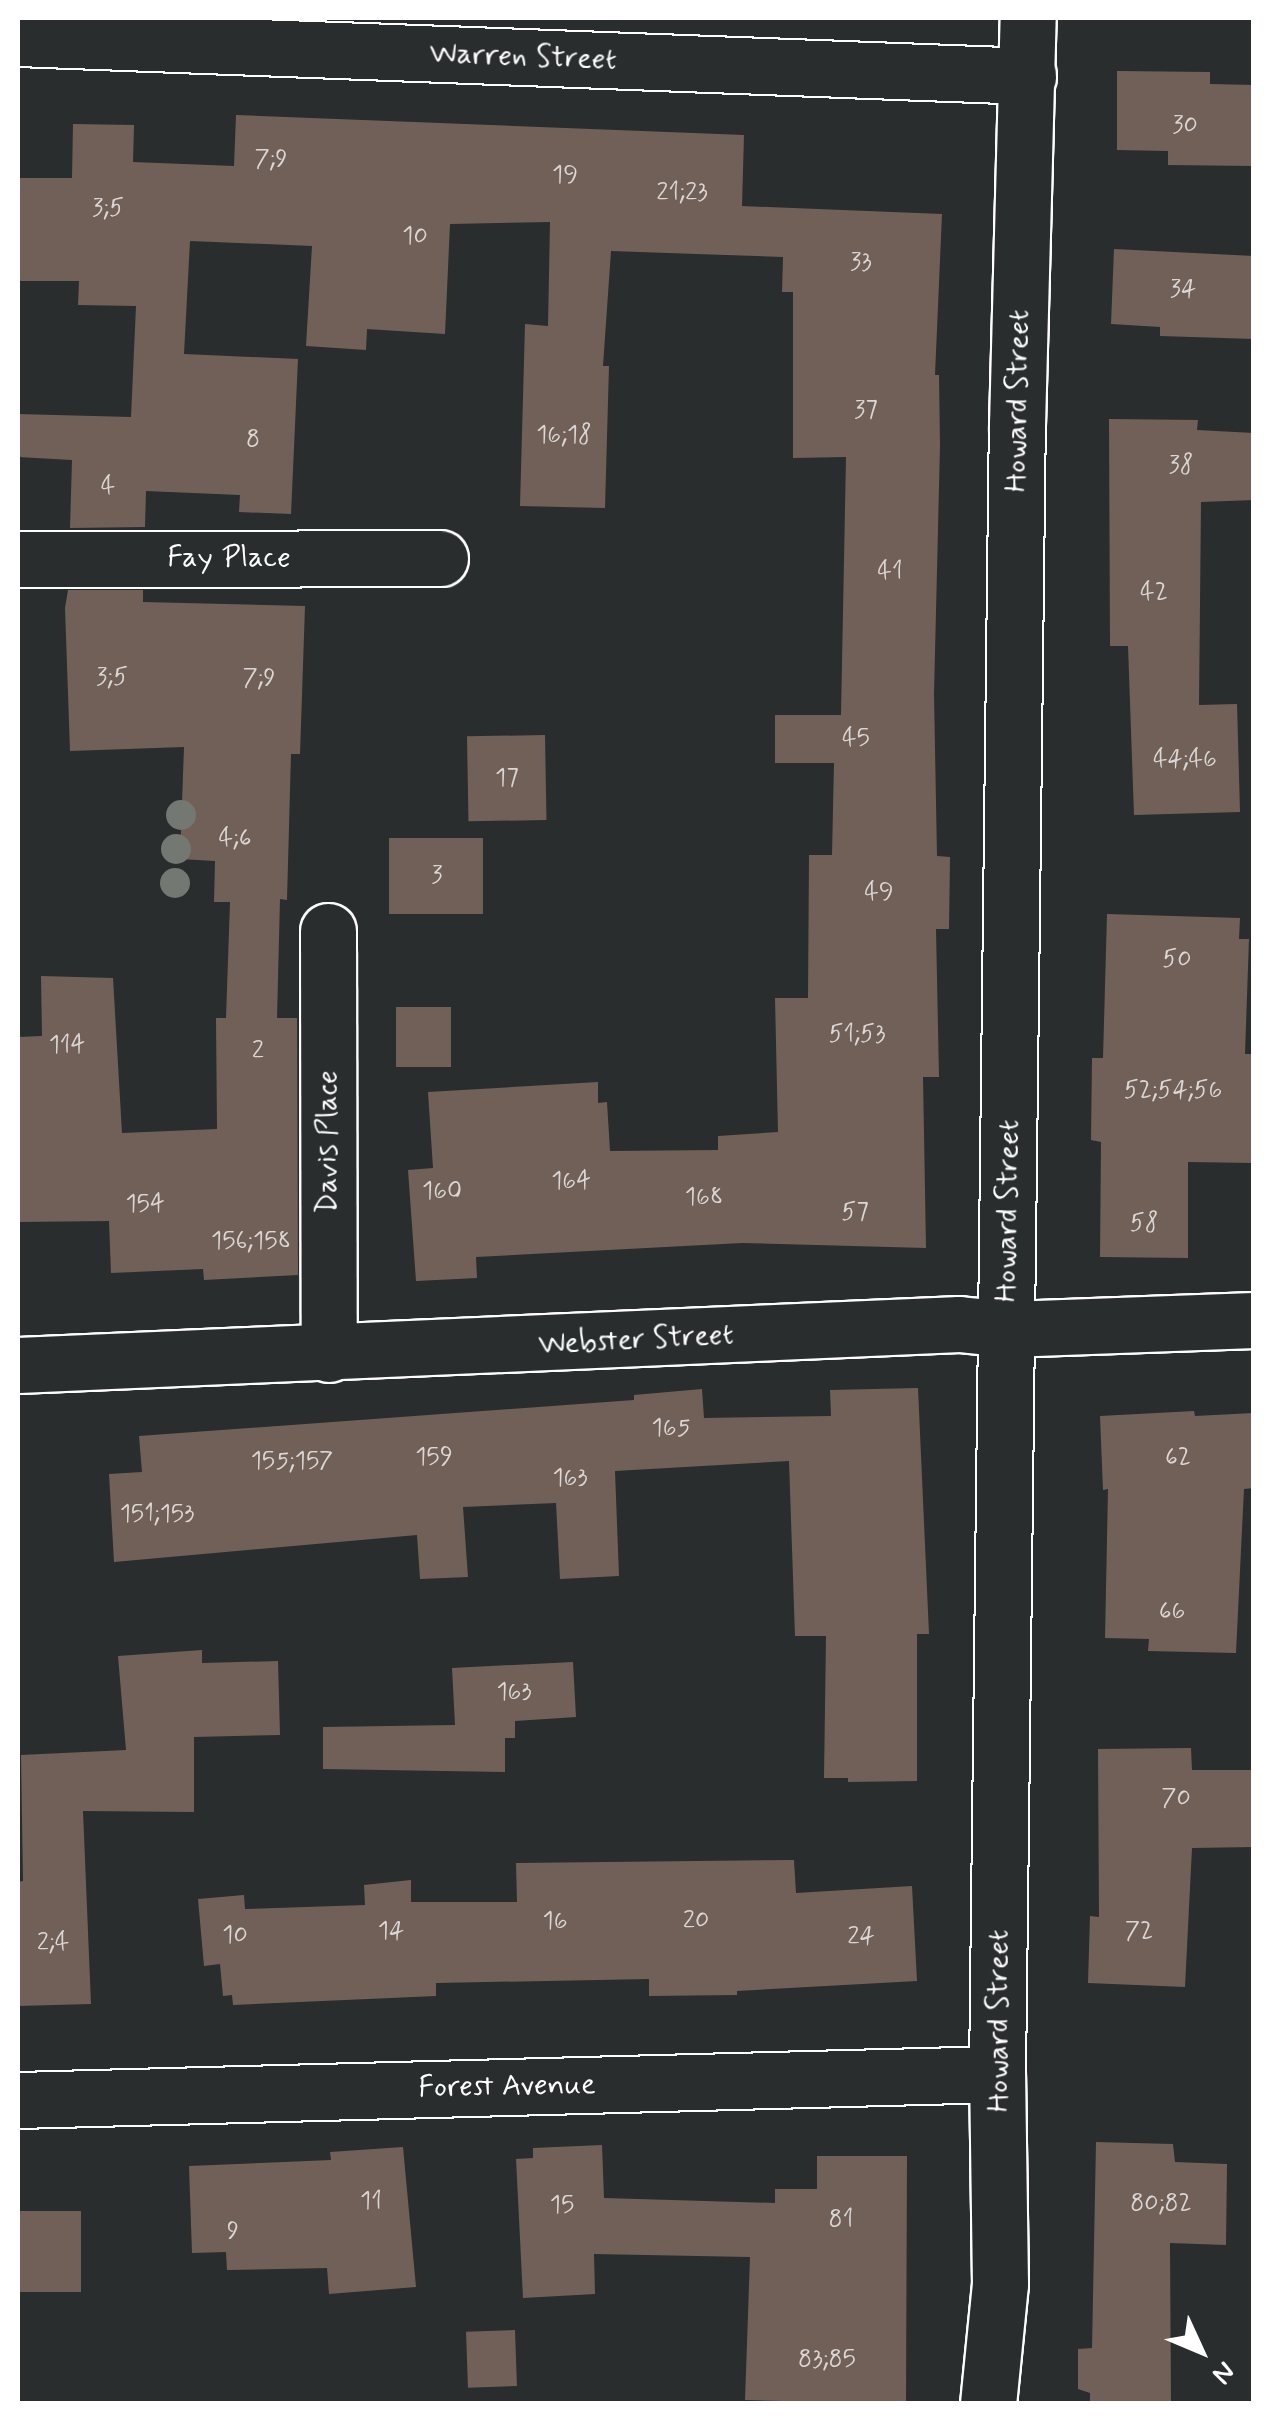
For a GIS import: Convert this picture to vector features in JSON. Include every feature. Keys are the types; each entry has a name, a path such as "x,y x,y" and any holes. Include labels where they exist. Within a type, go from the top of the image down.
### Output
{"street":[{"name":"Howard Street","path":"988,2404 1000,2284 998,2074 1017,425 1028,18"},
{"name":"Warren Street","path":"18,38 1028,76"},
{"name":"Fay Place","path":"18,559 440,558"},
{"name":"Davis Place","path":"328,931 329,1354"},
{"name":"Webster Street","path":"18,1365 959,1324 1006,1329 1254,1320"},
{"name":"Forest Avenue","path":"18,2100 998,2074"}],"building":[{"path":"1117,71 1210,72 1210,84 1254,85 1254,166 1168,165 1168,151 1117,150"},
{"path":"236,115 744,135 742,206 942,214 935,375 939,375 940,446 934,694 937,856 950,857 949,929 936,929 939,1077 923,1077 926,1248 742,1243 476,1257 477,1278 416,1281 408,1170 433,1168 428,1092 598,1082 598,1103 607,1102 610,1151 718,1150 718,1136 778,1132 775,998 808,998 809,855 832,855 834,763 775,763 775,715 841,715 846,457 793,458 793,292 782,292 783,257 611,251 603,366 609,366 605,508 520,506 525,324 548,326 550,222 450,224 445,334 367,329 366,350 306,346 312,246 190,241 184,354 298,359 291,514 239,512 240,495 146,491 145,527 70,528 72,460 18,457 18,414 131,417 136,306 78,305 79,281 18,281 18,178 72,178 73,124 134,125 133,162 234,166"},
{"path":"1114,249 1254,256 1254,339 1160,336 1160,327 1111,324"},
{"path":"1109,419 1198,420 1197,430 1254,433 1254,500 1201,502 1199,705 1237,704 1240,812 1134,815 1128,646 1110,646"},
{"path":"68,590 143,590 143,602 305,606 300,754 291,754 287,900 280,899 277,1018 297,1018 298,1275 204,1280 203,1269 111,1273 109,1221 18,1222 18,1037 42,1036 41,976 113,978 122,1133 217,1129 216,1018 226,1018 230,902 214,902 215,861 180,859 184,747 70,751 65,608"},
{"path":"545,735 546,820 468,821 467,736"},
{"path":"389,838 483,838 483,914 389,914"},
{"path":"1107,914 1240,918 1239,939 1249,939 1245,1054 1254,1054 1254,1163 1188,1162 1188,1258 1100,1257 1101,1142 1091,1140 1092,1058 1103,1058"},
{"path":"396,1007 451,1007 451,1067 396,1067"},
{"path":"918,1388 929,1634 917,1634 917,1781 848,1782 848,1778 824,1778 826,1636 795,1636 789,1461 615,1471 619,1576 560,1579 556,1503 463,1507 468,1577 420,1579 417,1535 114,1562 109,1474 142,1472 139,1436 634,1400 634,1395 702,1389 704,1418 831,1416 830,1390"},
{"path":"1194,1411 1195,1416 1254,1413 1254,1488 1244,1489 1236,1653 1148,1651 1149,1639 1105,1638 1108,1489 1103,1490 1100,1416"},
{"path":"202,1650 202,1663 278,1661 280,1735 194,1737 194,1812 83,1811 91,2004 18,2006 18,1882 23,1881 21,1755 126,1750 118,1656"},
{"path":"573,1662 576,1717 515,1721 515,1738 505,1738 505,1772 323,1769 323,1727 455,1725 452,1668"},
{"path":"1191,1748 1192,1770 1254,1770 1254,1847 1192,1848 1185,1987 1088,1983 1090,1916 1099,1917 1098,1749"},
{"path":"794,1860 796,1893 912,1886 917,1981 737,1991 737,1995 649,1996 649,1979 436,1983 436,1996 233,2005 232,1995 223,1996 220,1964 204,1966 198,1899 244,1895 245,1909 365,1905 364,1885 411,1880 411,1902 517,1902 516,1863"},
{"path":"1096,2142 1173,2144 1175,2162 1227,2164 1226,2245 1170,2243 1171,2404 1090,2404 1090,2393 1078,2389 1078,2349 1092,2348"},
{"path":"602,2145 604,2198 775,2203 775,2189 817,2189 817,2156 907,2156 906,2404 745,2400 750,2257 594,2254 595,2294 523,2298 516,2159 533,2158 533,2148"},
{"path":"403,2147 416,2287 329,2294 327,2268 227,2270 226,2252 192,2253 189,2166 331,2160 330,2152"},
{"path":"18,2211 81,2211 81,2292 18,2292"},
{"path":"515,2330 517,2386 468,2388 466,2332"}]}
